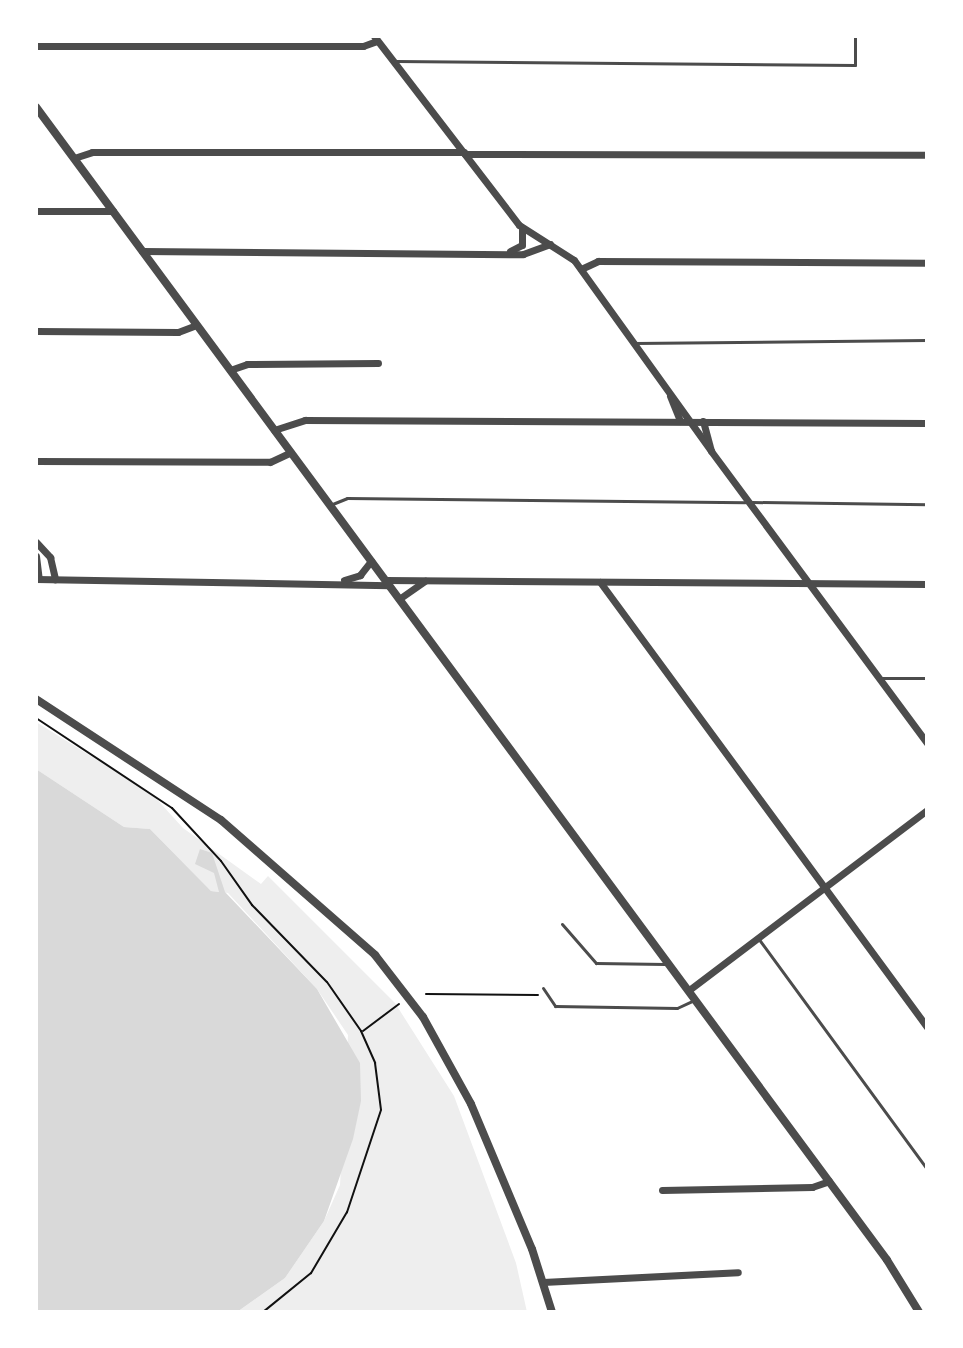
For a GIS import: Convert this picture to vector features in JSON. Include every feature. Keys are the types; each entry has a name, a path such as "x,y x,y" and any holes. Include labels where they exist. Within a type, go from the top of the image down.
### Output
{"street":[{"path":"36,46 363,46 376,38 522,228 550,244 581,269 747,502 927,743"},
{"path":"36,107 696,999 829,1181 919,1312"},
{"path":"74,158 92,152 927,155"},
{"path":"36,211 113,211"},
{"path":"508,252 523,244 522,228"},
{"path":"142,251 528,253 550,244"},
{"path":"581,269 596,261 927,263"},
{"path":"36,331 174,332 196,325"},
{"path":"230,370 247,364 378,363"},
{"path":"668,391 680,421"},
{"path":"274,430 305,420 927,423"},
{"path":"703,421 711,451"},
{"path":"36,461 270,462 291,452"},
{"path":"36,542 50,557 55,579"},
{"path":"36,556 38,579 927,584"},
{"path":"337,581 358,576 371,561"},
{"path":"399,599 425,581"},
{"path":"600,582 927,1027"},
{"path":"36,699 242,836 375,955 450,1063 543,1282 552,1312"},
{"path":"689,990 924,813"},
{"path":"662,1190 812,1187 829,1181"},
{"path":"543,1282 738,1272"}],"lane":[{"path":"394,61 855,65 855,36"},
{"path":"634,343 650,339 927,340"},
{"path":"330,505 347,498 927,504"},
{"path":"879,678 927,678"},
{"path":"562,924 596,963 669,964"},
{"path":"758,938 927,1169"},
{"path":"543,988 555,1006 677,1008 696,999"}],"path":[{"path":"36,718 172,808 221,861 252,905 327,982 362,1032 381,1093 374,1141 347,1212 321,1260 263,1312"},
{"path":"426,994 547,995"},
{"path":"362,1032 400,1003"}],"shaded area":[{"path":"36,722 152,794 183,828 261,884 268,876 395,1003 454,1096 516,1263 527,1312 237,1312 285,1278 324,1221 340,1185 348,1035 317,989 228,893 211,891 150,829 124,827 36,769"},
{"path":"36,769 124,827 150,829 211,891 219,892 214,873 195,864 200,849 212,853 225,892 317,989 360,1063 361,1101 353,1139 324,1221 285,1278 237,1312 36,1312"}]}
